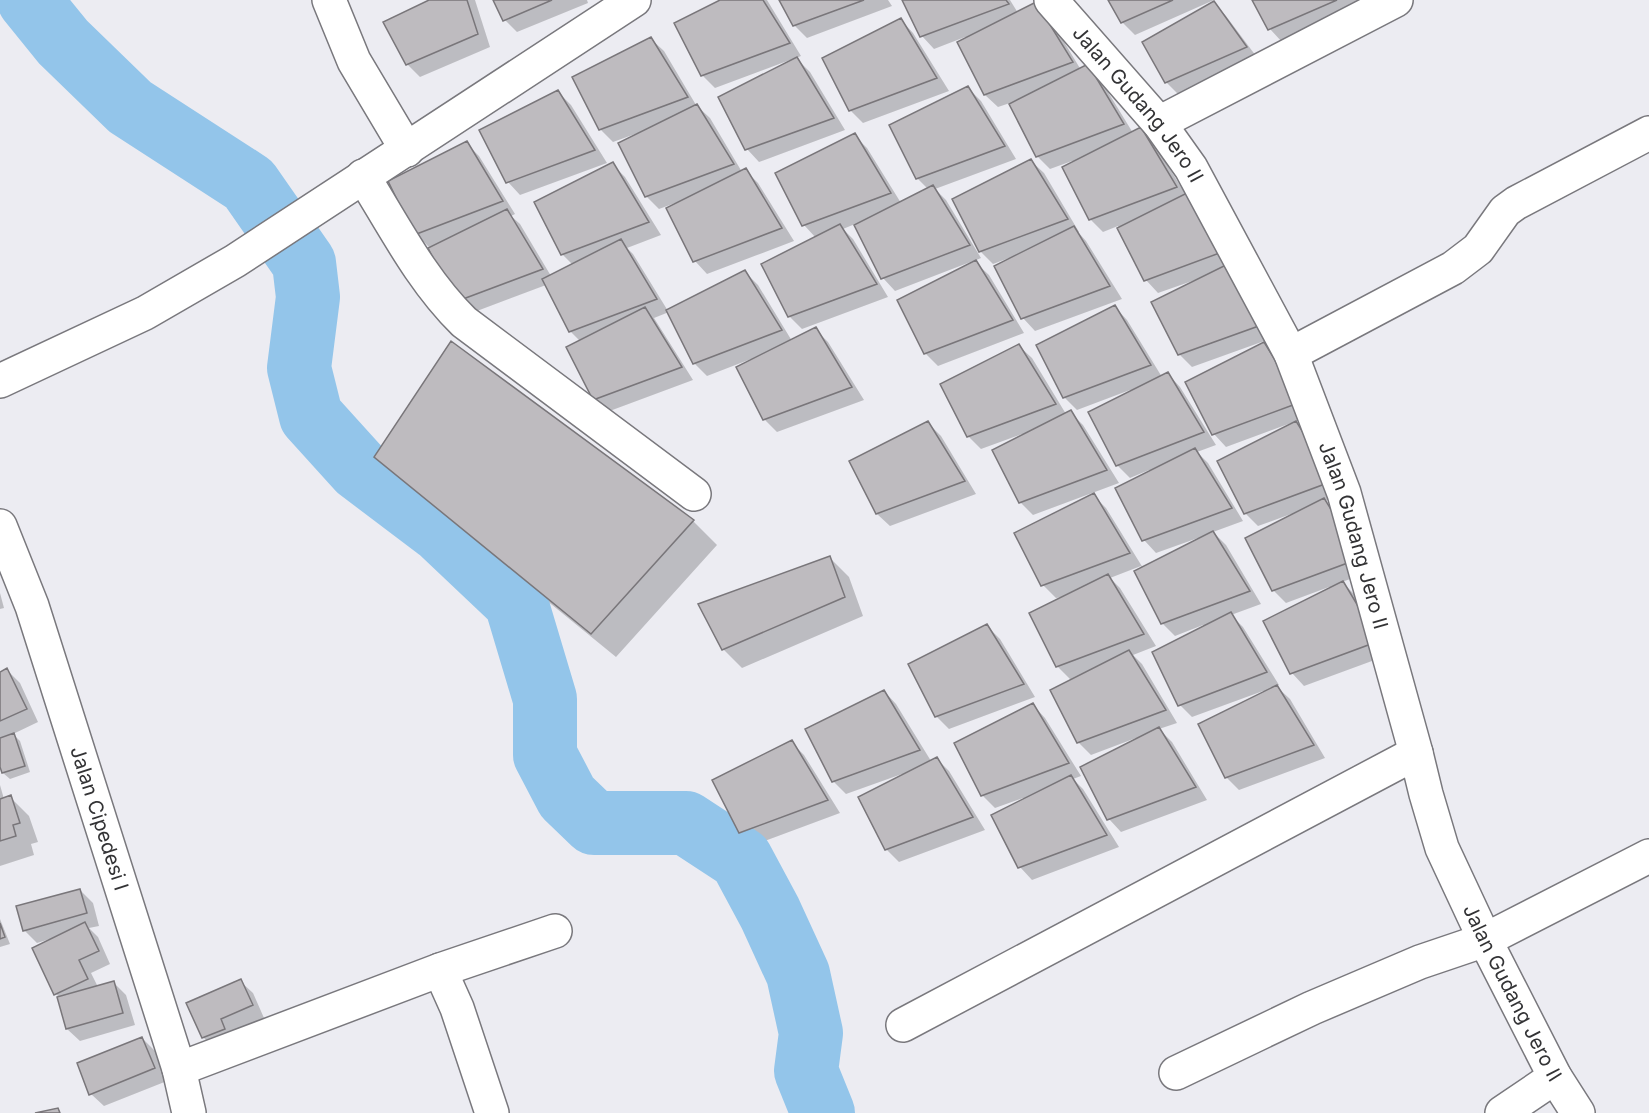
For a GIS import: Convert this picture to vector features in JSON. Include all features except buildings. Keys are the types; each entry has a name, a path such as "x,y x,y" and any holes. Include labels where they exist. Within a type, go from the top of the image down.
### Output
{"street":[{"path":"329,0 354,61 407,150"},
{"path":"0,381 145,313 235,261 634,0"},
{"name":"Jalan Gudang Jero II","path":"1051,0 1159,123 1191,168 1291,354 1344,493 1416,753 1425,794 1443,848 1485,940 1556,1077 1578,1113"},
{"path":"1159,123 1396,0"},
{"path":"1291,354 1453,268 1478,249 1505,211 1516,203 1649,133"},
{"path":"363,176 426,277 449,308 464,322 694,494"},
{"name":"Jalan Cipedesi I","path":"0,526 32,606 179,1069 189,1113"},
{"path":"903,1025 1416,753"},
{"path":"1176,1073 1312,1008 1420,963 1485,940 1649,856"},
{"path":"179,1069 440,970 555,932"},
{"path":"440,970 457,1008 492,1113"},
{"path":"1502,1113 1556,1077"}],"waterway":[{"path":"29,0 63,42 130,107 249,184 304,263 308,297 299,368 311,416 359,469 441,531 516,602 545,699 545,755 567,797 594,823 686,823 741,859 770,913 798,974 811,1033 806,1071 823,1113"}]}
